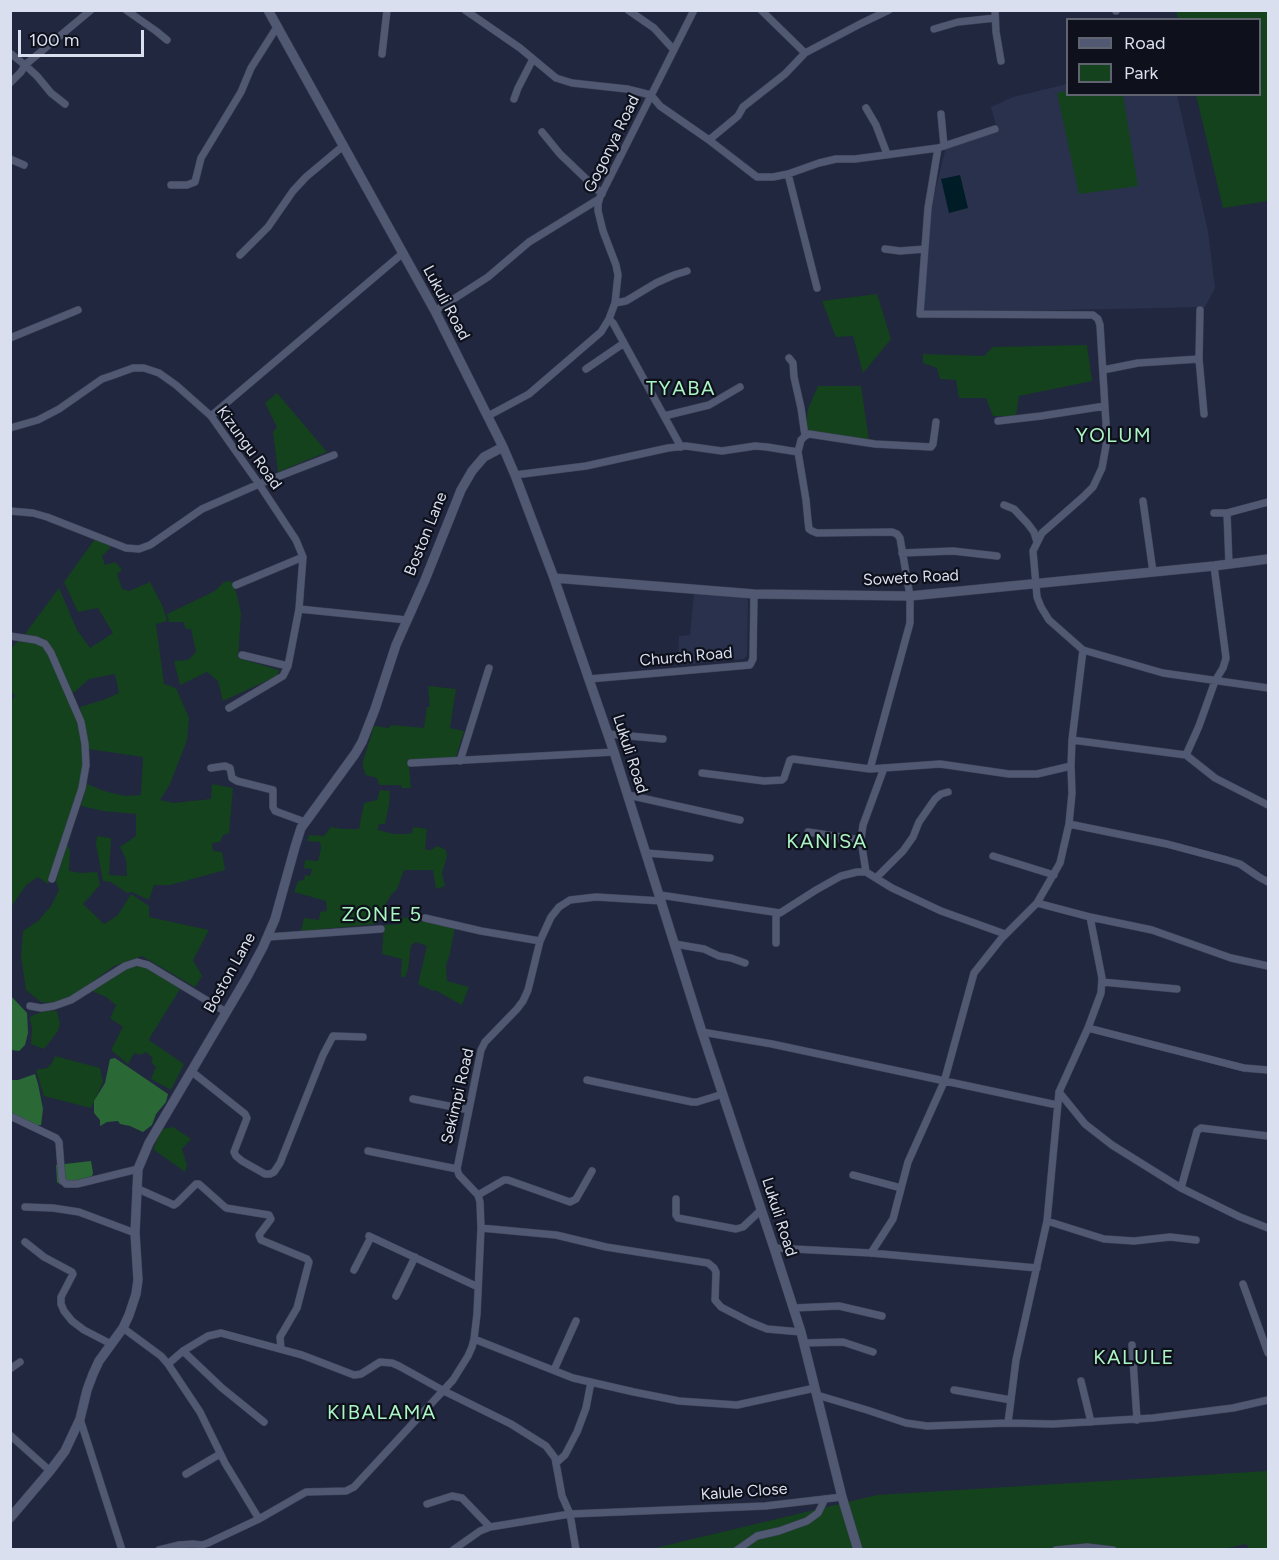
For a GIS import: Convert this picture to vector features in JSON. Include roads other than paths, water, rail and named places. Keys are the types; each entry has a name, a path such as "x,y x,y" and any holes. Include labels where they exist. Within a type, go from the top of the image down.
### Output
{"street":[{"path":"10,83 25,65 92,10"},
{"path":"126,10 167,40"},
{"name":"Lukuli Road","path":"268,10 435,311 515,475 554,578 608,734 702,1032 801,1332 842,1497 858,1550"},
{"path":"382,54 387,10"},
{"path":"465,10 520,48 556,78 572,83 627,89 651,95 660,106 710,140 757,177 788,174 836,159 855,159 941,147 995,129"},
{"path":"628,10 654,28 674,50"},
{"name":"Gogonya Road","path":"488,416 529,394 601,332 609,319 615,303 618,275 598,211 601,197 694,10"},
{"path":"761,10 805,52"},
{"path":"867,10 869,19"},
{"path":"710,140 738,116 743,107 785,74 805,52 890,10"},
{"path":"934,28 995,14 1001,61"},
{"path":"171,184 187,185 195,182 201,158 241,92 251,68 277,27"},
{"path":"10,53 65,104"},
{"path":"514,99 533,59"},
{"path":"866,108 876,125 887,154"},
{"path":"941,114 941,147 928,208 920,314 1093,315 1098,319 1100,325 1107,440 1102,468 1093,487 1042,533 1037,542 1034,551 1035,584 1041,607 1049,620 1083,650 1163,673 1269,688"},
{"path":"435,311 488,278 529,242 601,197 542,132"},
{"path":"240,255 268,226 306,177 343,146"},
{"path":"10,159 24,165"},
{"path":"788,174 817,288"},
{"path":"885,249 900,251 925,249"},
{"path":"211,416 403,253"},
{"path":"615,303 626,301 674,275 687,271"},
{"path":"10,338 78,310"},
{"path":"1200,310 1199,359 1204,414"},
{"path":"609,319 681,447"},
{"path":"586,369 624,343"},
{"path":"789,358 793,363 805,436"},
{"path":"1103,370 1138,363 1199,359"},
{"name":"Kizungu Road","path":"10,428 38,420 59,409 102,379 133,368 144,368 159,373 211,416 296,540 303,557"},
{"path":"664,416 709,405 740,387"},
{"path":"998,421 1105,406"},
{"path":"870,769 910,623 909,596 900,538 892,532 817,533 809,529 798,452 801,440 809,434 875,444 931,447 936,422"},
{"path":"515,475 586,466 681,447 722,450 755,446 798,452"},
{"name":"Boston Lane","path":"10,1518 64,1451 80,1419 87,1390 99,1361 123,1328 133,1305 138,1280 135,1233 138,1169 156,1130 251,969 267,937 281,901 298,836 305,822 362,742 396,645 461,490 472,471 484,457 503,447"},
{"path":"10,511 33,513 126,548 139,549 150,545 202,509 334,454"},
{"path":"1143,501 1153,572"},
{"path":"1214,513 1227,513 1269,502"},
{"path":"1004,505 1014,509 1028,524 1037,542"},
{"path":"1227,513 1229,564"},
{"path":"902,553 953,551 997,556"},
{"path":"229,708 280,679 288,666 299,609 303,557 236,585"},
{"name":"Soweto Road","path":"554,578 754,594 909,596 1269,559"},
{"path":"1186,754 1226,658 1214,566"},
{"name":"Church Road","path":"589,679 750,665 753,659 754,594"},
{"path":"299,609 406,620"},
{"path":"10,636 36,640 45,644 81,722 85,744 86,765 82,788 52,879"},
{"path":"871,1253 893,1219 908,1162 944,1082 974,973 1005,934 1037,903 1060,863 1069,824 1072,793 1072,740 1083,650"},
{"path":"242,655 288,666"},
{"path":"460,761 489,668"},
{"path":"608,734 663,739"},
{"path":"1072,740 1186,754 1215,778 1269,805"},
{"path":"411,763 614,752"},
{"path":"702,773 764,781 782,780 790,760 793,759 870,769 940,764 1009,774 1036,774 1071,766"},
{"path":"211,768 225,766 230,768 232,778 237,781 273,790 274,811 305,822"},
{"path":"866,872 861,840 863,825 884,768"},
{"path":"876,878 908,844 934,800 948,792"},
{"path":"628,795 740,820"},
{"path":"1069,824 1167,844 1227,860 1240,864 1259,878 1269,882"},
{"path":"808,832 861,840"},
{"path":"646,853 710,858"},
{"path":"993,856 1054,874"},
{"path":"776,943 776,913 780,913 841,876 857,872 866,872 892,888 941,911 1005,934"},
{"name":"Sekimpi Road","path":"478,1196 459,1175 457,1169 481,1050 485,1042 523,1001 528,990 540,941 554,912 570,900 596,897 661,898 776,913"},
{"path":"1037,903 1152,930 1231,958 1269,966"},
{"path":"1008,1423 1016,1360 1047,1221 1059,1092 1101,993 1102,982 1090,917"},
{"path":"425,918 540,941"},
{"path":"267,937 381,929"},
{"path":"675,944 704,949 718,956 745,963"},
{"path":"30,1006 41,1008 71,1000 125,966 137,962 148,965 226,1012"},
{"path":"1102,982 1177,989"},
{"path":"1088,1028 1244,1068 1269,1070"},
{"path":"702,1032 772,1044 1057,1105"},
{"path":"191,1071 245,1114 247,1118 234,1152 242,1161 265,1174 270,1174 278,1168 323,1055 333,1036 363,1037"},
{"path":"587,1080 697,1102 723,1094"},
{"path":"1059,1092 1089,1128 1112,1145 1181,1188 1249,1221 1269,1228"},
{"path":"412,1098 469,1110"},
{"path":"10,1116 56,1138 59,1142 62,1180 66,1184 77,1184 138,1169"},
{"path":"1181,1188 1197,1131 1201,1128 1269,1136"},
{"path":"368,1151 457,1169"},
{"path":"159,1550 179,1545 193,1544 199,1547 259,1519 306,1491 346,1491 354,1488 444,1391 468,1356 474,1339 478,1287 481,1213 478,1196 504,1180 508,1180 570,1202 576,1198 592,1171"},
{"path":"853,1175 901,1188"},
{"path":"136,1188 176,1205 194,1185 199,1184 226,1208 269,1215 271,1220 259,1235 261,1240 307,1259 309,1262 297,1308 280,1337 281,1348"},
{"path":"676,1199 678,1218 736,1229 743,1227 761,1210"},
{"path":"25,1207 79,1212 135,1233"},
{"path":"1047,1221 1104,1239 1134,1241 1170,1237 1196,1240"},
{"path":"481,1228 556,1235 606,1247 708,1263 716,1272 715,1300 721,1306 767,1329 801,1332"},
{"path":"354,1270 370,1236 478,1287"},
{"path":"25,1242 44,1257 72,1272 61,1297 64,1311 84,1330 111,1344"},
{"path":"774,1248 871,1253 1037,1268"},
{"path":"396,1296 415,1257"},
{"path":"1243,1284 1269,1353"},
{"path":"793,1308 838,1306 882,1316"},
{"path":"554,1370 576,1321"},
{"path":"123,1328 161,1356 168,1364 200,1412 220,1454 259,1519"},
{"path":"168,1364 183,1351 208,1336 221,1334 302,1354 354,1375 361,1374 380,1362 392,1363 511,1424 539,1440 552,1452 562,1496 570,1514 576,1550"},
{"path":"474,1339 573,1377 679,1401 733,1406 816,1392 915,1425 927,1426 1137,1420 1233,1408 1269,1400"},
{"path":"804,1343 843,1342 873,1352"},
{"path":"1132,1345 1137,1420"},
{"path":"183,1351 222,1388 264,1422"},
{"path":"10,1369 20,1362"},
{"path":"1081,1381 1091,1422"},
{"path":"556,1463 565,1455 577,1432 586,1408 591,1382"},
{"path":"954,1390 1011,1400"},
{"path":"80,1419 122,1550"},
{"path":"10,1435 50,1471"},
{"path":"186,1474 220,1454"},
{"path":"427,1504 452,1496 462,1498 490,1527 480,1531 453,1550"},
{"name":"Kalule Close","path":"490,1527 570,1514 765,1506 842,1497"},
{"path":"737,1550 757,1536 807,1521 818,1513 825,1499"},
{"path":"1056,1550 1088,1548 1113,1550"}],"district":[{"name":"TYABA","path":"681,389"},
{"name":"YOLUM","path":"1114,436"},
{"name":"KANISA","path":"827,842"},
{"name":"ZONE 5","path":"382,915"},
{"name":"KALULE","path":"1134,1358"},
{"name":"KIBALAMA","path":"382,1413"}]}
